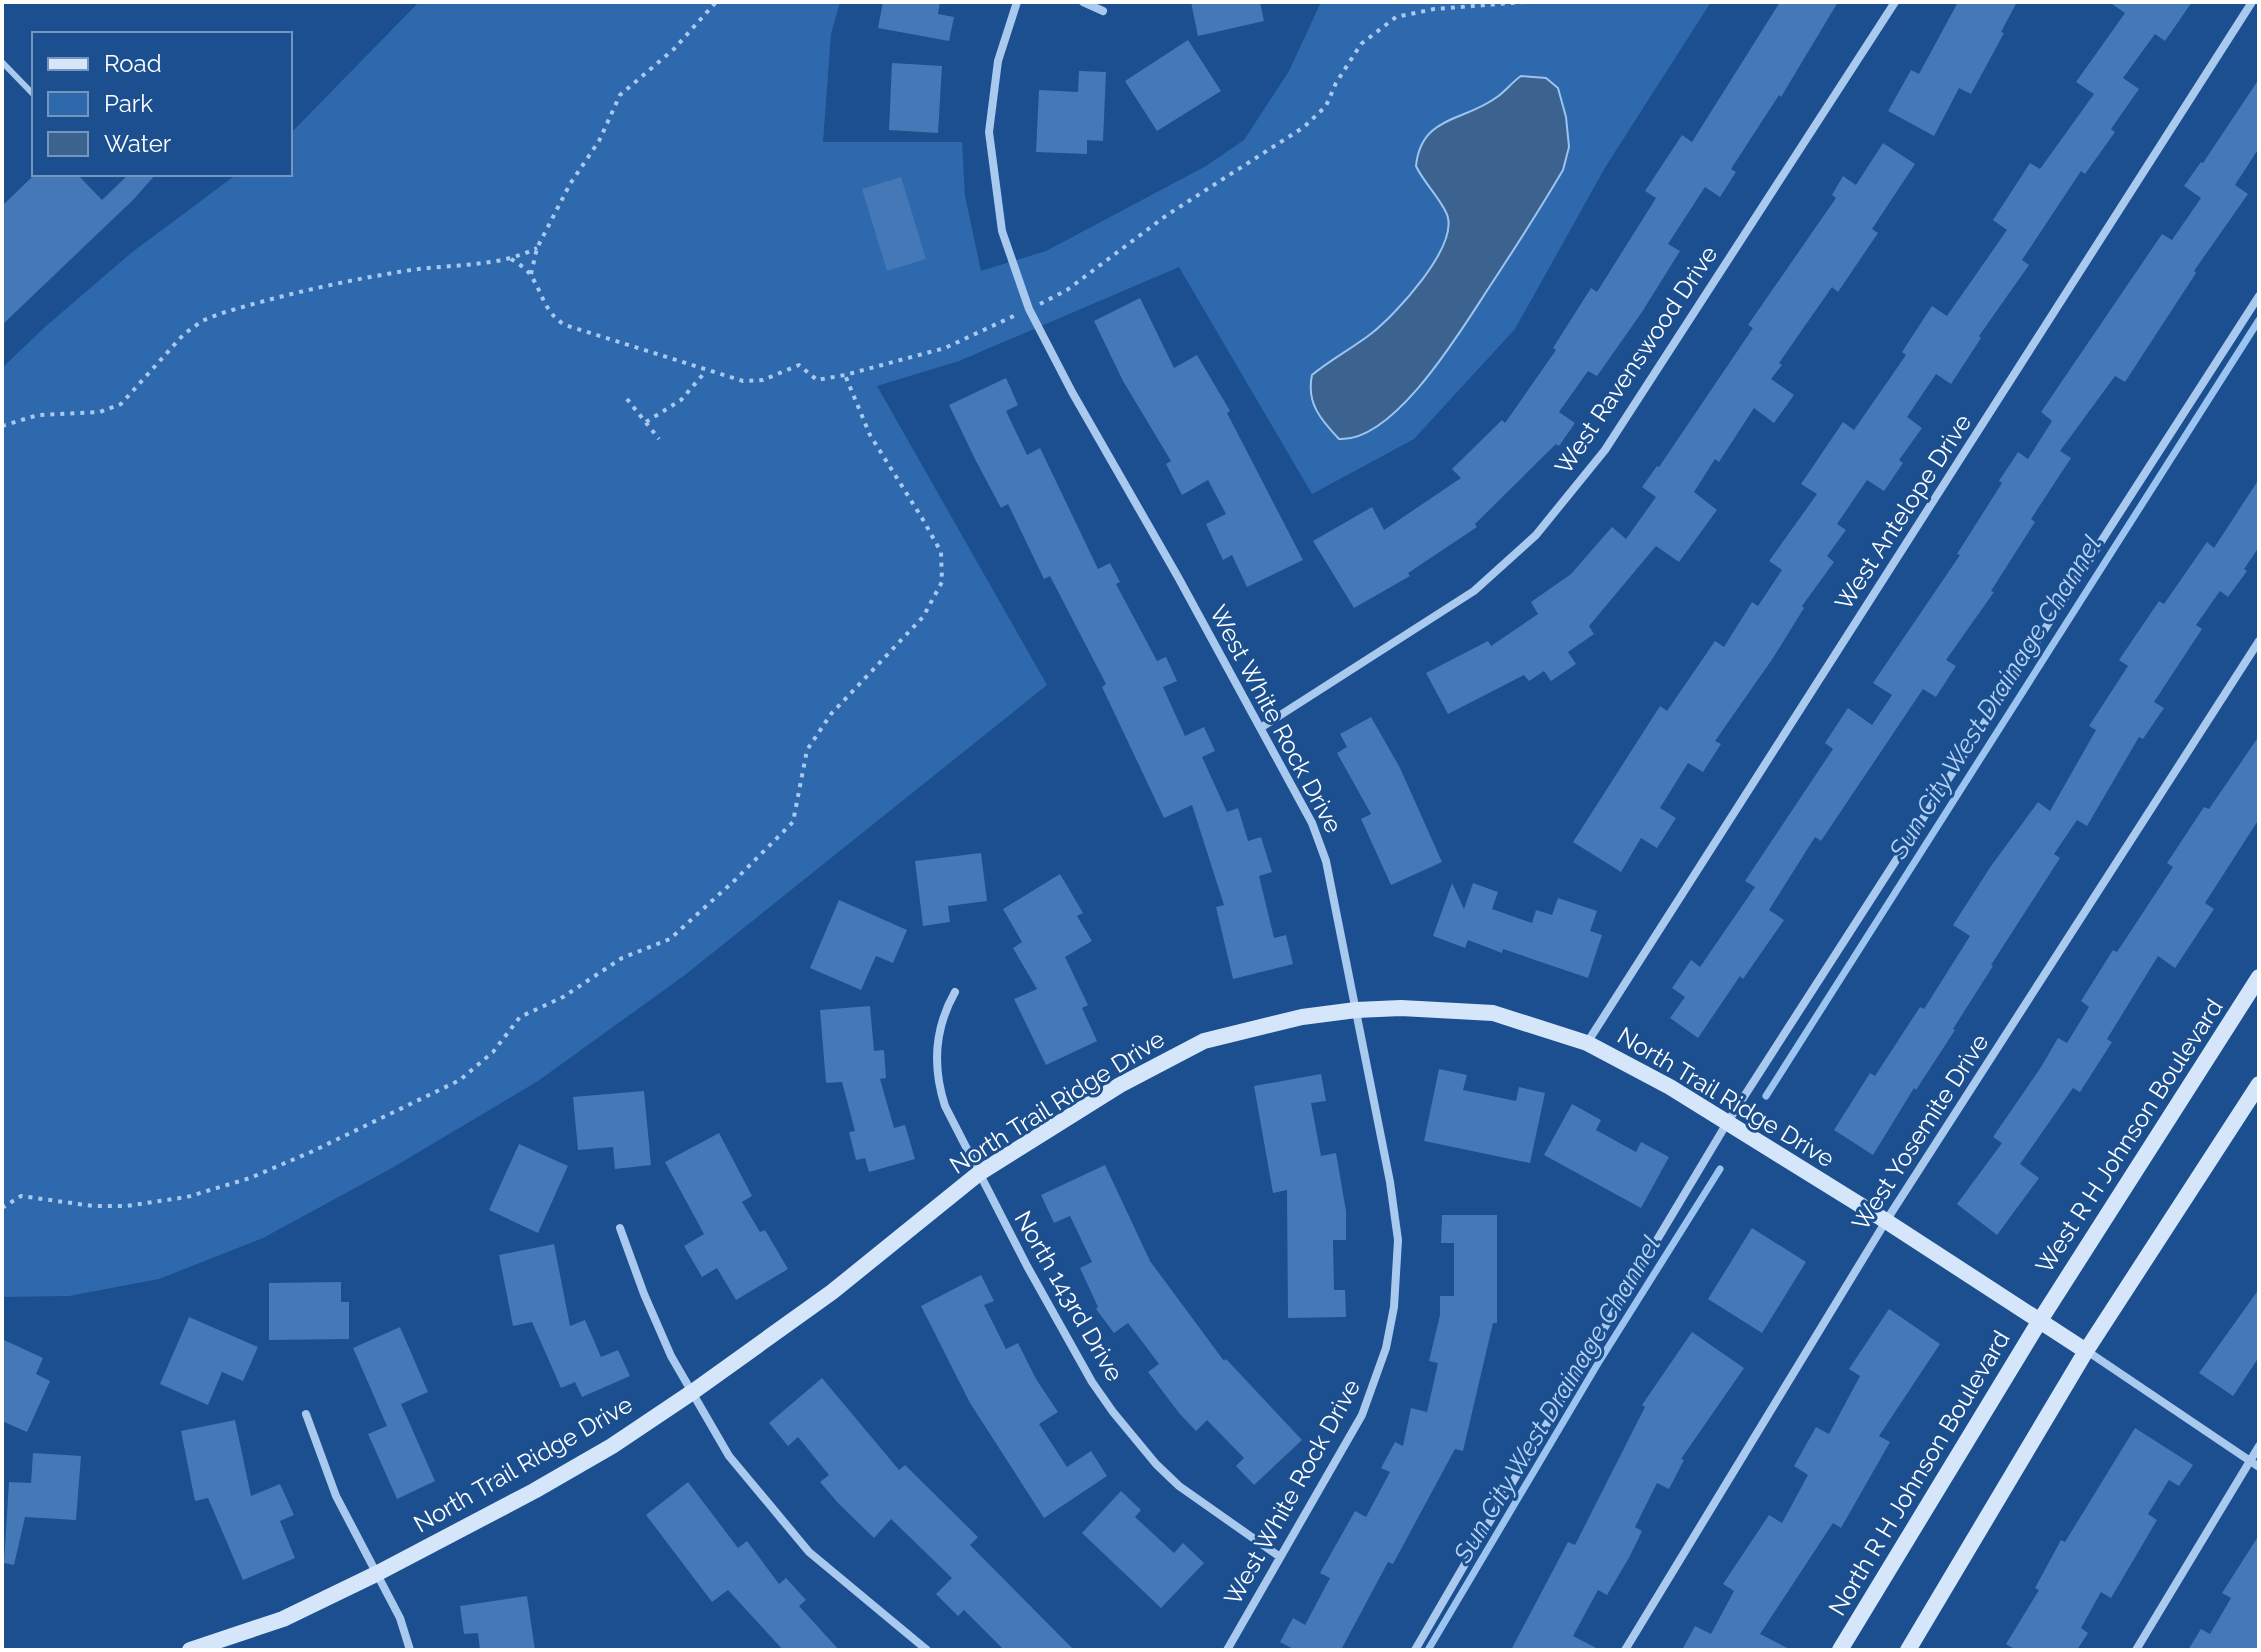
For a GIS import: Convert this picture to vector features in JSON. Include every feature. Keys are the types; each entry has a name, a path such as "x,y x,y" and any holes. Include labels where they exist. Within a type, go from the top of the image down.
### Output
{"street":[{"name":"West White Rock Drive","path":"1017,2 998,61 989,132 1002,231 1029,309 1072,392 1262,727 1312,823 1326,861 1390,1182 1398,1240 1394,1307 1386,1348 1362,1415 1227,1650"},
{"path":"1083,2 1103,11"},
{"name":"West Ravenswood Drive","path":"1262,727 1474,591 1536,535 1605,450 1895,2"},
{"name":"West Antelope Drive","path":"1587,1043 2252,2"},
{"path":"1415,1650 1533,1447 1730,1125 2259,296"},
{"name":"West Yosemite Drive","path":"1625,1650 1886,1221 2259,641"},
{"name":"West R H Johnson Boulevard","path":"2039,1322 2259,977"},
{"name":"North 143rd Drive","path":"955,992 939,1027 935,1056 938,1084 978,1174 1092,1382 1126,1430 1179,1486 1280,1557"},
{"name":"North Trail Ridge Drive","path":"190,1650 283,1619 376,1574 612,1446 832,1292 978,1174 1120,1085 1204,1041 1265,1025 1356,1010 1401,1008 1493,1013 1587,1043 1670,1087 1886,1221 2086,1351"},
{"path":"1908,1650 2086,1351 2259,1084"},
{"path":"620,1228 671,1356 729,1456 809,1552 927,1650"},
{"name":"North R H Johnson Boulevard","path":"1840,1650 2039,1322"},
{"path":"2086,1351 2259,1467"},
{"path":"306,1414 336,1496 400,1618 410,1650"},
{"path":"2136,1650 2259,1446"}],"lane":[{"path":"2,62 32,93"}],"path":[{"path":"531,274 537,248 570,184 599,141 620,95 674,49 716,2"},
{"path":"511,259 531,274 543,303 556,320 565,325 706,371 752,381 763,380 799,365 817,380 845,375 945,348 1067,290 1167,215 1304,127 1326,106 1336,83 1361,44 1396,17 1434,9 1525,2"},
{"path":"2,426 38,415 100,412 121,404 184,334 219,314 374,277 511,259 537,248"},
{"path":"646,422 681,400 706,371"},
{"path":"2,1208 21,1196 93,1206 126,1206 187,1197 250,1178 311,1152 460,1080 493,1052 520,1017 563,997 622,958 670,939 735,880 793,822 807,750 831,714 923,617 942,582 941,552 870,435 845,375"},
{"path":"627,399 659,439"}],"green space":[{"path":"419,2 840,2 831,34 823,142 962,142 965,196 981,271 1046,251 1206,166 1244,140 1289,71 1321,2 1711,2 1606,166 1515,329 1414,439 1312,494 1179,267 959,361 877,386 1047,685 685,975 538,1081 392,1168 263,1238 159,1279 69,1296 2,1297 2,368 131,253 234,176 292,176 292,132"}],"water":[{"path":"1521,76 1546,78 1558,88 1566,117 1569,147 1563,170 1463,328 1425,379 1382,423 1360,435 1339,439 1313,403 1312,375 1372,333 1395,312 1422,280 1448,231 1446,213 1416,166 1426,137 1435,128 1500,95"}],"building":[{"path":"883,2 940,2 938,14 954,17 949,41 878,28"},
{"path":"1191,2 1260,2 1264,21 1198,36"},
{"path":"1780,2 1838,2 1781,97 1779,95 1731,169 1736,172 1720,197 1705,187 1668,244 1680,251 1642,312 1597,376 1588,371 1559,412 1575,423 1559,446 1556,444 1475,524 1477,527 1408,573 1410,576 1354,608 1313,541 1372,507 1384,530 1461,478 1452,469 1502,420 1505,423 1556,350 1553,348 1591,288 1597,292 1656,198 1645,191 1682,135 1692,142"},
{"path":"1958,2 2017,2 1971,94 1959,88 1934,136 1888,111 1911,70 1919,74"},
{"path":"2109,2 2192,2 2165,41 2155,34 2123,78 2139,89 2111,129 2115,132 2085,174 2081,171 2022,260 2029,265 1979,336 1981,338 1951,384 1936,374 1907,417 1922,428 1899,460 1903,463 1884,491 1867,480 1837,524 1846,530 1827,556 1834,562 1715,741 1721,744 1703,772 1688,763 1660,808 1676,818 1657,848 1641,838 1621,872 1573,842 1660,706 1667,711 1715,641 1724,647 1752,602 1758,606 1782,570 1769,561 1817,494 1801,484 1843,422 1854,430 1906,355 1902,352 1932,306 1947,316 2007,230 1993,220 2030,163 2040,169 2094,94 2076,82 2125,13"},
{"path":"1188,40 1221,91 1157,131 1125,81"},
{"path":"892,63 942,66 938,133 889,130"},
{"path":"1079,71 1106,72 1103,141 1087,140 1087,154 1036,152 1039,90 1078,92"},
{"path":"2259,79 2259,148 2235,185 2248,194 2194,271 2196,273 2125,382 2115,376 2060,451 2071,458 2031,519 2035,522 1991,591 1994,592 1946,660 1956,666 1936,697 1923,689 1821,841 1815,837 1769,910 1784,920 1743,979 1740,976 1698,1038 1670,1018 1685,997 1672,988 1691,960 1700,967 1755,887 1745,881 1833,749 1825,743 1848,708 1872,725 1892,695 1873,683 1960,555 1957,554 2018,452 2028,459 2052,421 2041,412 2162,234 2172,240 2201,198 2184,186"},
{"path":"1883,143 1915,164 1872,229 1878,233 1838,292 1832,287 1779,363 1782,365 1771,379 1794,395 1774,423 1754,408 1719,462 1715,459 1694,492 1717,510 1679,562 1656,546 1589,626 1594,634 1568,652 1576,664 1551,681 1544,671 1529,681 1524,675 1448,714 1426,673 1488,641 1491,646 1538,614 1531,602 1571,574 1612,527 1626,539 1656,497 1642,487 1659,467 1753,328 1748,325 1836,198 1832,195 1843,176 1856,185"},
{"path":"33,176 79,176 102,200 127,176 154,176 2,325 2,206"},
{"path":"901,177 926,259 887,271 862,189"},
{"path":"1140,298 1174,368 1197,355 1230,411 1227,413 1303,560 1247,587 1232,555 1223,560 1206,524 1226,514 1208,480 1182,495 1166,464 1171,461 1123,381 1094,321"},
{"path":"1006,378 1018,405 1006,411 1027,455 1040,448 1098,569 1110,563 1120,582 1116,584 1157,661 1166,657 1177,681 1163,687 1185,736 1204,727 1215,751 1202,757 1227,812 1238,808 1248,841 1261,837 1272,872 1259,876 1274,938 1286,935 1293,964 1233,979 1216,907 1224,905 1192,805 1164,818 1102,687 1106,684 1050,576 1044,579 1008,504 1001,508 976,461 949,405"},
{"path":"2259,479 2259,547 2244,569 2247,571 2228,597 2220,591 2196,625 2202,629 2154,702 2164,708 2143,739 2139,737 2087,826 2077,820 2054,854 2060,858 1991,965 1955,1030 1916,1090 1914,1088 1873,1155 1834,1130 1870,1073 1875,1076 1920,1007 1924,1009 1970,936 1953,925 1991,866 2038,802 2050,811 2096,730 2089,726 2128,666 2119,660 2159,601 2164,604 2207,542 2214,548"},
{"path":"1371,717 1400,768 1442,862 1391,885 1361,819 1371,814 1337,753 1347,747 1340,734"},
{"path":"2259,736 2259,819 2205,903 2214,909 2175,968 2158,956 2107,1039 2112,1042 2080,1092 2073,1088 2020,1164 2039,1178 1997,1235 1957,1204 2002,1143 1993,1137 2058,1038 2067,1043 2089,1007 2081,1001 2113,950 2117,952 2173,867 2167,863 2204,807 2209,809"},
{"path":"981,853 987,901 948,906 950,922 923,926 915,861"},
{"path":"1060,874 1083,913 1077,916 1092,941 1065,957 1088,1005 1082,1008 1097,1041 1046,1065 1014,999 1037,989 1013,948 1022,942 1003,909"},
{"path":"1452,883 1464,909 1473,883 1498,892 1492,909 1532,923 1536,910 1552,915 1558,898 1597,911 1590,931 1602,935 1588,978 1503,949 1502,953 1468,940 1465,948 1433,936"},
{"path":"839,900 907,930 893,963 876,956 861,990 810,968"},
{"path":"870,1006 874,1051 884,1050 886,1078 880,1079 894,1128 905,1125 915,1159 869,1172 865,1158 856,1160 849,1132 855,1131 842,1082 826,1083 820,1010"},
{"path":"1439,1069 1467,1075 1463,1090 1516,1101 1519,1087 1545,1093 1530,1163 1424,1141"},
{"path":"1321,1074 1326,1101 1311,1103 1321,1156 1336,1153 1346,1211 1346,1240 1333,1240 1334,1290 1345,1290 1346,1317 1288,1318 1287,1190 1273,1193 1254,1086"},
{"path":"644,1091 651,1165 615,1169 613,1147 578,1150 573,1097"},
{"path":"1572,1104 1601,1120 1596,1130 1636,1152 1641,1142 1669,1157 1641,1208 1544,1155"},
{"path":"719,1133 752,1196 742,1202 760,1232 765,1230 788,1269 736,1300 717,1268 702,1277 684,1246 704,1234 665,1162"},
{"path":"519,1144 568,1166 538,1233 489,1210"},
{"path":"1105,1165 1150,1261 1224,1361 1226,1359 1302,1440 1254,1485 1236,1466 1244,1458 1207,1420 1196,1431 1179,1413 1148,1372 1159,1364 1128,1323 1114,1333 1096,1309 1098,1307 1080,1268 1092,1262 1070,1216 1054,1223 1041,1195"},
{"path":"1442,1215 1497,1215 1497,1323 1493,1323 1463,1451 1455,1449 1393,1564 1388,1562 1341,1650 1295,1650 1280,1642 1293,1618 1305,1625 1330,1578 1320,1573 1355,1511 1366,1517 1390,1472 1381,1468 1395,1442 1403,1446 1411,1408 1427,1412 1438,1363 1429,1361 1440,1315 1440,1296 1454,1296 1454,1243 1441,1243"},
{"path":"1752,1228 1806,1262 1762,1333 1708,1299"},
{"path":"554,1244 570,1326 585,1320 601,1357 618,1350 630,1376 582,1397 575,1382 561,1388 532,1322 513,1326 499,1255"},
{"path":"981,1275 994,1301 984,1305 1006,1349 1018,1343 1036,1379 1058,1412 1039,1424 1067,1467 1091,1451 1107,1476 1044,1518 970,1403 921,1306"},
{"path":"341,1282 341,1302 349,1302 349,1339 269,1340 269,1283"},
{"path":"2259,1289 2259,1357 2233,1396 2199,1373"},
{"path":"1889,1309 1940,1344 1879,1436 1890,1442 1841,1528 1833,1523 1760,1634 1791,1650 1682,1650 1695,1626 1711,1634 1734,1591 1723,1584 1769,1515 1782,1523 1808,1475 1794,1466 1816,1427 1829,1434 1860,1376 1849,1369"},
{"path":"189,1317 258,1347 243,1381 222,1372 208,1405 160,1384"},
{"path":"400,1327 428,1392 401,1404 435,1481 397,1499 368,1434 387,1426 353,1348"},
{"path":"1692,1332 1744,1368 1681,1459 1684,1460 1669,1489 1657,1483 1635,1527 1642,1531 1630,1556 1607,1595 1598,1590 1573,1636 1600,1650 1511,1650 1568,1542 1575,1545 1645,1407 1642,1405"},
{"path":"2,1339 43,1358 36,1374 50,1381 27,1432 2,1421"},
{"path":"822,1378 899,1470 905,1465 978,1537 970,1545 1074,1650 1004,1650 964,1610 958,1616 936,1594 952,1578 891,1519 874,1538 838,1503 820,1482 829,1475 798,1437 788,1446 769,1423"},
{"path":"235,1420 251,1496 280,1484 294,1515 280,1521 295,1558 243,1580 208,1498 195,1501 181,1431"},
{"path":"2135,1428 2193,1465 2179,1486 2169,1480 2148,1514 2157,1520 2111,1598 2101,1592 2081,1628 2088,1633 2077,1650 2016,1650 2006,1644 2039,1590 2035,1588 2061,1540 2065,1542"},
{"path":"33,1453 81,1456 76,1520 25,1517 14,1565 4,1563 9,1482 31,1483"},
{"path":"688,1482 738,1548 747,1541 779,1584 786,1578 806,1600 799,1606 839,1650 783,1650 728,1590 712,1602 646,1515"},
{"path":"1121,1491 1141,1510 1135,1517 1174,1553 1183,1543 1204,1563 1161,1608 1082,1533"},
{"path":"2259,1535 2259,1650 2188,1650 2201,1629 2210,1634 2231,1598 2222,1593"},
{"path":"527,1596 535,1650 480,1650 478,1633 464,1634 460,1606"}],"waterway":[{"name":"Sun City West Drainage Channel","path":"1766,1096 2259,320"},
{"name":"Sun City West Drainage Channel","path":"1428,1650 1597,1365 1720,1169"}]}
